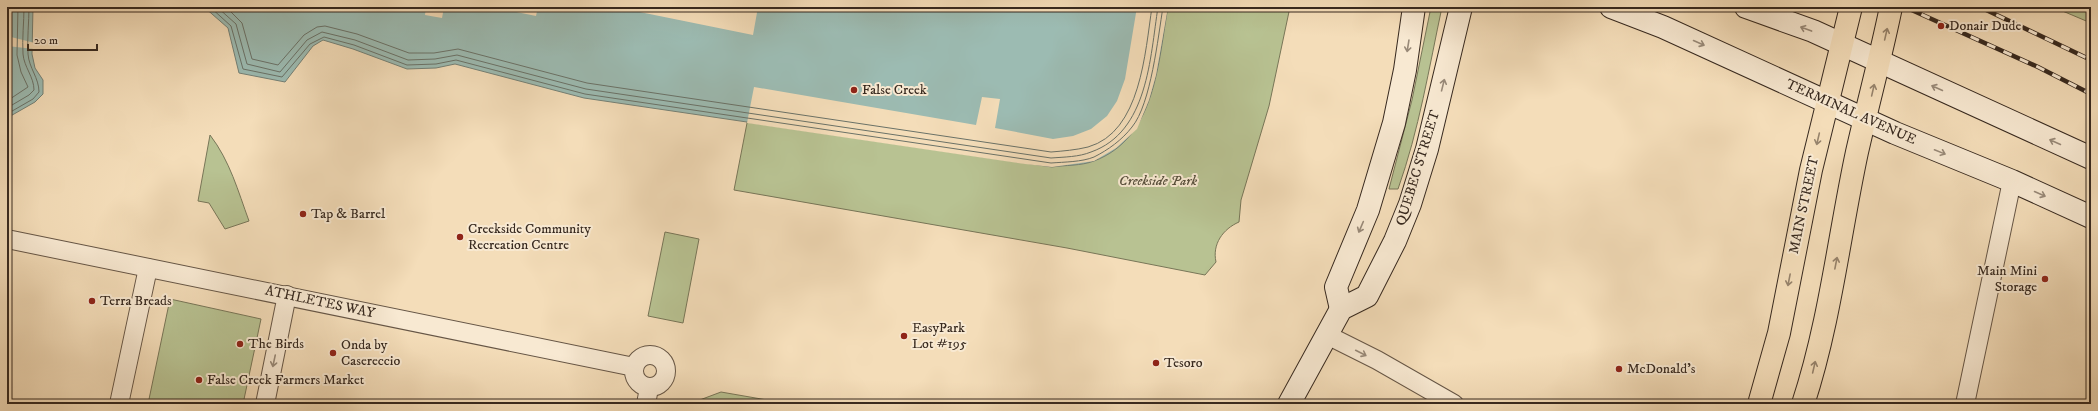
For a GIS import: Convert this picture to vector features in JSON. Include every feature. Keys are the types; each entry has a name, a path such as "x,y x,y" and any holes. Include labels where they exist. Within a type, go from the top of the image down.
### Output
{"main road":[{"path":"1289,404 1341,309 1336,287 1368,210 1394,123 1405,70 1414,7"},
{"name":"QUEBEC STREET","path":"1341,309 1367,296 1395,241 1408,210 1427,149 1461,7"},
{"name":"TERMINAL AVENUE","path":"1611,7 1670,30 1866,119 2012,181 2091,217"},
{"path":"1746,7 1813,31 2091,158"},
{"name":"MAIN STREET","path":"1759,404 1779,333 1811,170 1851,7"},
{"path":"1803,404 1811,380 1823,328 1857,152 1892,7"}],"street":[{"path":"1965,404 2012,181"},
{"name":"ATHLETES WAY","path":"7,238 634,367"},
{"path":"119,404 148,268"},
{"path":"265,404 287,295"},
{"path":"1327,335 1377,360 1454,404"},
{"path":"645,355 656,356 665,363 666,375 665,379 647,396 644,387 636,381 633,372 634,367 640,358 645,355"}],"green space":[{"name":"Creekside Park","path":"1137,7 1290,7 1269,106 1241,200 1239,222 1228,229 1220,238 1217,243 1215,255 1216,262 1205,275 1067,248 734,190 754,87"},
{"path":"1431,7 1442,7 1423,99 1412,144 1398,189 1389,189 1412,100"},
{"path":"2053,7 2091,7 2091,23"},
{"path":"210,135 228,166 249,221 225,229 209,203 198,201"},
{"path":"665,232 699,239 683,323 648,316"},
{"path":"170,299 261,319 243,404 148,404"},
{"path":"721,392 790,404 689,404"}],"water":[{"path":"7,7 33,7 32,54 35,68 43,80 43,94 35,102 7,118"},
{"name":"False Creek","path":"204,7 1168,7 1157,74 1142,117 1130,135 1115,150 1094,161 1078,165 1052,167 584,98 455,64 436,68 407,69 353,49 323,40 313,46 285,82 239,73 228,28"}],"pier":[{"path":"426,7 444,7 442,18 425,15"},
{"path":"493,7 538,7 536,16"},
{"path":"615,7 721,7 740,11 741,7 758,7 753,35"},
{"path":"1137,7 1168,7 1156,75 1149,100 1137,129 1116,148 1094,161 1052,167 747,123 754,87 976,125 982,97 1000,99 995,128 1053,139 1073,136 1091,129 1107,116 1117,101 1125,79"},
{"path":"7,36 35,43 34,49 7,46"}],"railway":[{"path":"1905,7 2038,67 2091,94"},
{"path":"1980,7 2091,60"}],"place":[{"name":"Donair Dude","path":"1941,26"},
{"name":"False Creek","path":"854,90"},
{"name":"Tap & Barrel","path":"303,214"},
{"name":"Creekside Community Recreation Centre","path":"460,237"},
{"name":"Main Mini Storage","path":"2045,279"},
{"name":"Terra Breads","path":"92,301"},
{"name":"EasyPark Lot #195","path":"904,336"},
{"name":"The Birds","path":"240,344"},
{"name":"Onda by Casereccio","path":"333,353"},
{"name":"Tesoro","path":"1156,363"},
{"name":"McDonald's","path":"1619,369"},
{"name":"False Creek Farmers Market","path":"199,380"}]}
